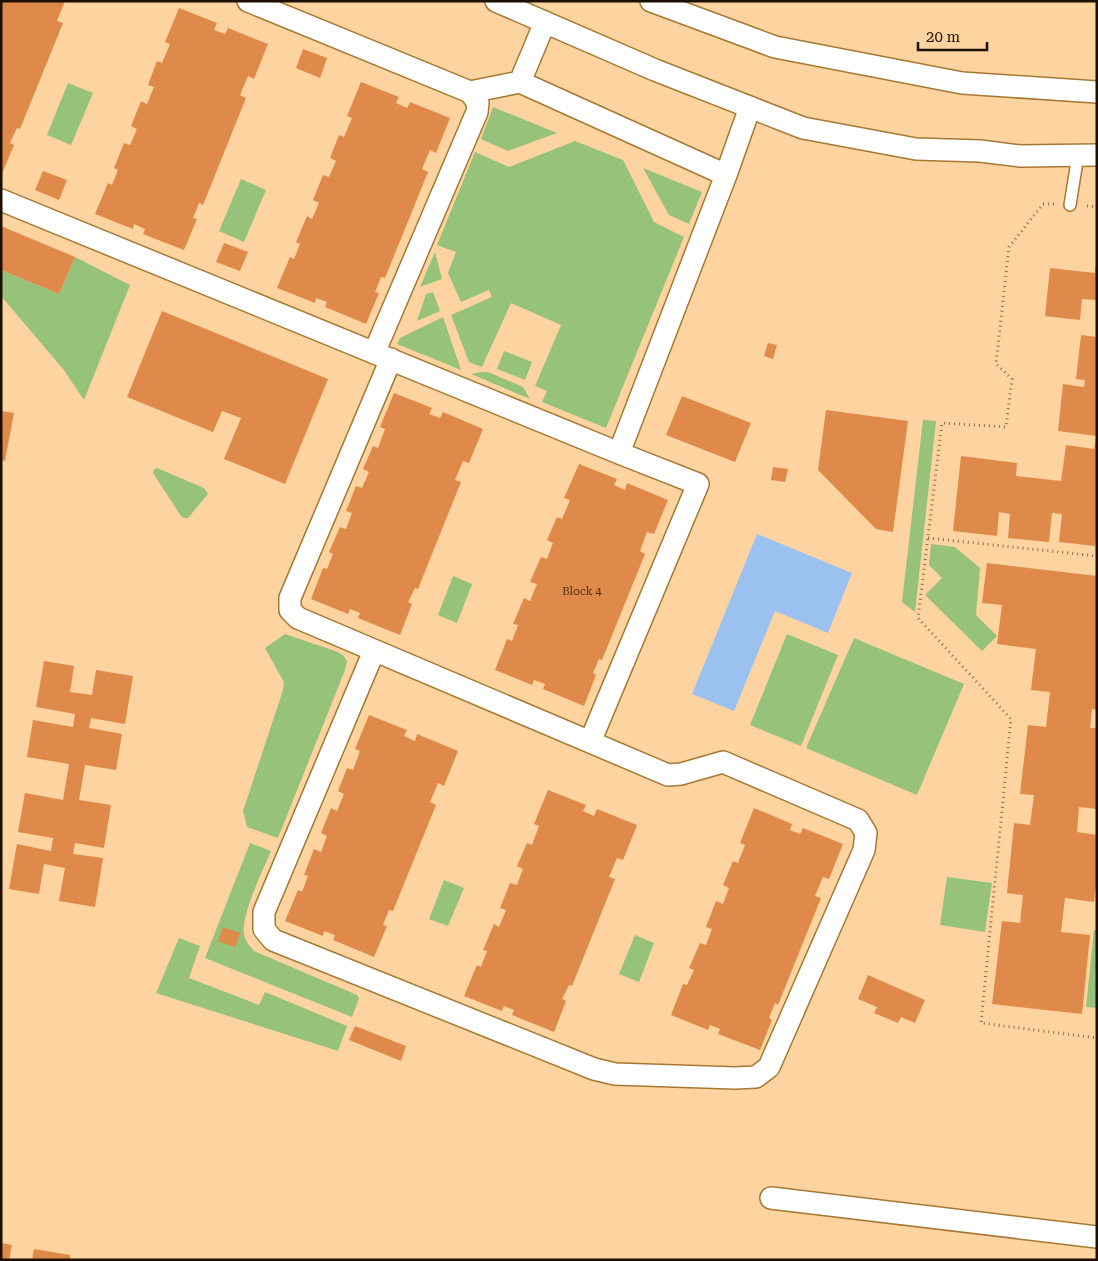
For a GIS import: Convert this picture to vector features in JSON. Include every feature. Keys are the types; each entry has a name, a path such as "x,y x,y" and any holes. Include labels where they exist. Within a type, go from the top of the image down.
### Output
{"street":[{"path":"248,1 470,92 478,103 477,112 290,598 290,610 298,618 374,650 668,775 681,774 723,762 858,820 866,833 864,850 769,1067 756,1077 735,1078 615,1074 594,1069 273,940 264,929 264,912 374,650"},
{"path":"496,1 655,70 803,128 916,149 980,151 1020,156 1087,155"},
{"path":"651,1 775,47 962,84 1097,92"},
{"path":"520,82 545,22"},
{"path":"470,92 520,82 726,175"},
{"path":"619,453 726,175 750,107"},
{"path":"1,200 698,484 590,742"},
{"path":"771,1198 1097,1237"}],"lane":[{"path":"1070,205 1087,155"}],"path":[{"path":"1097,207 1043,204 1009,248 996,364 1012,379 1006,427 942,423 918,618 1011,719 981,1023 1097,1038"},
{"path":"928,538 1097,556"}],"green space":[{"path":"68,83 93,93 71,145 47,135"},
{"path":"493,107 557,133 508,151 481,139"},
{"path":"575,141 623,160 654,222 684,237 606,428 542,402 547,391 535,386 561,325 511,303 482,367 469,362 451,315 492,297 489,290 461,302 448,273 456,252 437,245 475,152 509,167"},
{"path":"643,168 702,192 689,224 669,215"},
{"path":"241,179 266,190 244,242 219,231"},
{"path":"435,252 442,279 420,287"},
{"path":"75,257 130,285 84,400 63,369 1,296 1,270 59,294"},
{"path":"433,292 440,311 417,321 426,294"},
{"path":"443,317 461,370 397,344 400,338"},
{"path":"504,351 532,362 525,380 497,369"},
{"path":"488,372 523,387 530,399 471,374"},
{"path":"923,420 936,421 915,612 902,602"},
{"path":"157,468 204,488 208,494 188,518 181,516 153,473 154,469"},
{"path":"931,544 955,547 980,568 976,615 997,636 982,651 925,595 942,578 929,565"},
{"path":"453,576 472,584 457,623 438,615"},
{"path":"285,634 338,652 347,661 278,838 247,827 243,811 283,690 284,682 265,648"},
{"path":"787,634 838,655 801,746 750,725"},
{"path":"854,638 964,684 917,795 806,748"},
{"path":"250,843 271,851 253,892 246,915 244,934 247,941 254,951 357,995 359,998 352,1017 205,958"},
{"path":"947,877 992,883 985,932 940,925"},
{"path":"444,880 464,888 448,926 429,919"},
{"path":"1094,930 1097,930 1097,1008 1086,1007"},
{"path":"635,935 654,943 639,982 619,974"},
{"path":"179,938 200,946 189,978 259,1005 265,992 347,1026 338,1051 156,993"}],"water":[{"path":"757,534 852,573 828,633 775,611 734,711 692,694"}],"building":[{"path":"1,1 65,1 57,21 63,23 20,129 17,128 10,143 14,145 1,176"},
{"path":"179,8 217,23 214,30 225,34 228,28 268,44 254,79 248,76 240,95 246,98 203,205 199,203 193,218 197,219 184,250 143,234 145,229 134,224 133,229 95,214 108,183 112,185 118,170 114,168 124,143 130,145 137,129 131,126 141,101 147,104 154,87 148,85 157,61 162,63 170,44 165,42"},
{"path":"303,49 327,58 320,78 296,68"},
{"path":"361,82 399,97 396,103 407,108 410,102 450,118 436,153 430,150 422,169 428,172 385,278 381,277 375,292 379,293 366,324 325,307 327,302 316,298 315,303 277,288 290,257 294,259 300,244 296,242 307,216 312,219 319,203 313,200 323,175 329,177 336,161 330,158 339,135 344,137 352,118 347,116"},
{"path":"43,171 67,180 59,200 35,190"},
{"path":"1,226 75,257 59,294 1,270"},
{"path":"224,243 248,252 240,271 216,262"},
{"path":"1095,267 1097,267 1097,300 1082,299 1080,320 1045,316 1050,268 1095,273"},
{"path":"162,311 328,379 285,484 224,459 241,418 222,411 213,432 127,397"},
{"path":"1081,335 1097,337 1097,436 1058,431 1063,384 1084,387 1085,380 1076,379"},
{"path":"768,343 777,345 773,359 764,356"},
{"path":"394,393 432,408 429,414 440,418 443,412 483,429 469,463 463,461 455,480 461,482 418,589 415,588 408,602 412,604 400,635 358,618 360,613 350,609 348,614 311,599 323,568 327,569 333,554 329,552 340,527 346,529 352,513 346,511 356,486 362,488 369,472 363,469 373,446 378,448 385,429 380,427"},
{"path":"682,396 751,423 735,462 666,435"},
{"path":"826,410 908,421 893,532 876,529 818,470"},
{"path":"1,411 14,413 5,461 1,460"},
{"path":"1096,439 1097,534 1095,546 1059,542 1062,514 1052,513 1049,542 1008,538 1010,514 999,512 997,536 953,531 961,456 1017,463 1016,476 1061,481 1066,445 1094,449"},
{"path":"579,464 617,479 614,485 625,490 627,483 668,500 654,534 647,532 640,551 645,554 602,660 599,659 593,673 596,675 584,706 543,689 545,684 534,680 532,685 495,670 507,639 512,641 518,625 513,624 524,598 530,601 537,584 530,582 541,557 547,559 553,543 547,540 557,517 562,519 570,500 564,498"},
{"path":"773,467 788,469 785,482 771,480"},
{"path":"987,563 1097,576 1097,710 1092,709 1090,728 1097,728 1097,809 1079,807 1077,832 1097,835 1097,875 1094,902 1065,898 1061,932 1090,935 1082,1014 992,1004 1002,921 1020,923 1023,895 1007,893 1014,823 1030,825 1034,795 1020,794 1028,725 1046,727 1050,692 1031,690 1036,649 997,644 1002,605 982,603"},
{"path":"44,661 74,666 70,692 92,695 96,670 133,676 125,724 91,718 89,728 122,734 116,770 85,765 79,800 111,805 104,848 75,843 73,854 103,858 95,907 59,901 65,868 44,864 39,894 9,889 17,844 51,851 53,838 18,832 25,793 63,800 69,764 27,757 33,720 73,727 75,714 36,707"},
{"path":"369,715 407,730 404,736 415,741 417,734 458,751 444,786 438,783 430,802 436,805 393,911 389,910 383,925 387,926 374,957 333,940 335,935 324,931 323,936 285,921 298,890 302,892 308,876 304,875 314,849 321,852 327,836 321,833 331,808 337,811 344,794 338,791 347,768 353,770 360,751 355,749"},
{"path":"548,790 586,805 583,811 594,816 597,809 637,825 623,860 617,858 609,877 615,879 572,986 569,985 562,999 566,1001 554,1032 512,1015 514,1010 504,1006 502,1011 464,996 477,965 481,967 487,951 483,950 494,924 499,927 506,910 500,908 510,883 517,885 523,869 517,866 527,843 532,845 539,826 534,824"},
{"path":"754,808 792,824 790,830 800,834 803,828 843,844 829,879 823,877 815,896 821,898 778,1005 775,1003 769,1018 772,1020 760,1050 718,1034 720,1029 710,1025 708,1030 671,1015 683,984 687,985 694,970 689,968 700,943 706,945 712,929 706,927 716,901 723,904 729,888 723,885 733,861 738,863 745,845 740,843"},
{"path":"223,927 240,933 235,947 218,941"},
{"path":"868,975 925,1000 915,1023 901,1017 898,1023 874,1013 877,1007 858,999"},
{"path":"355,1026 406,1046 401,1061 349,1040"},
{"path":"1,1243 12,1245 9,1260 1,1260"},
{"path":"34,1249 70,1255 70,1260 32,1260"}]}
